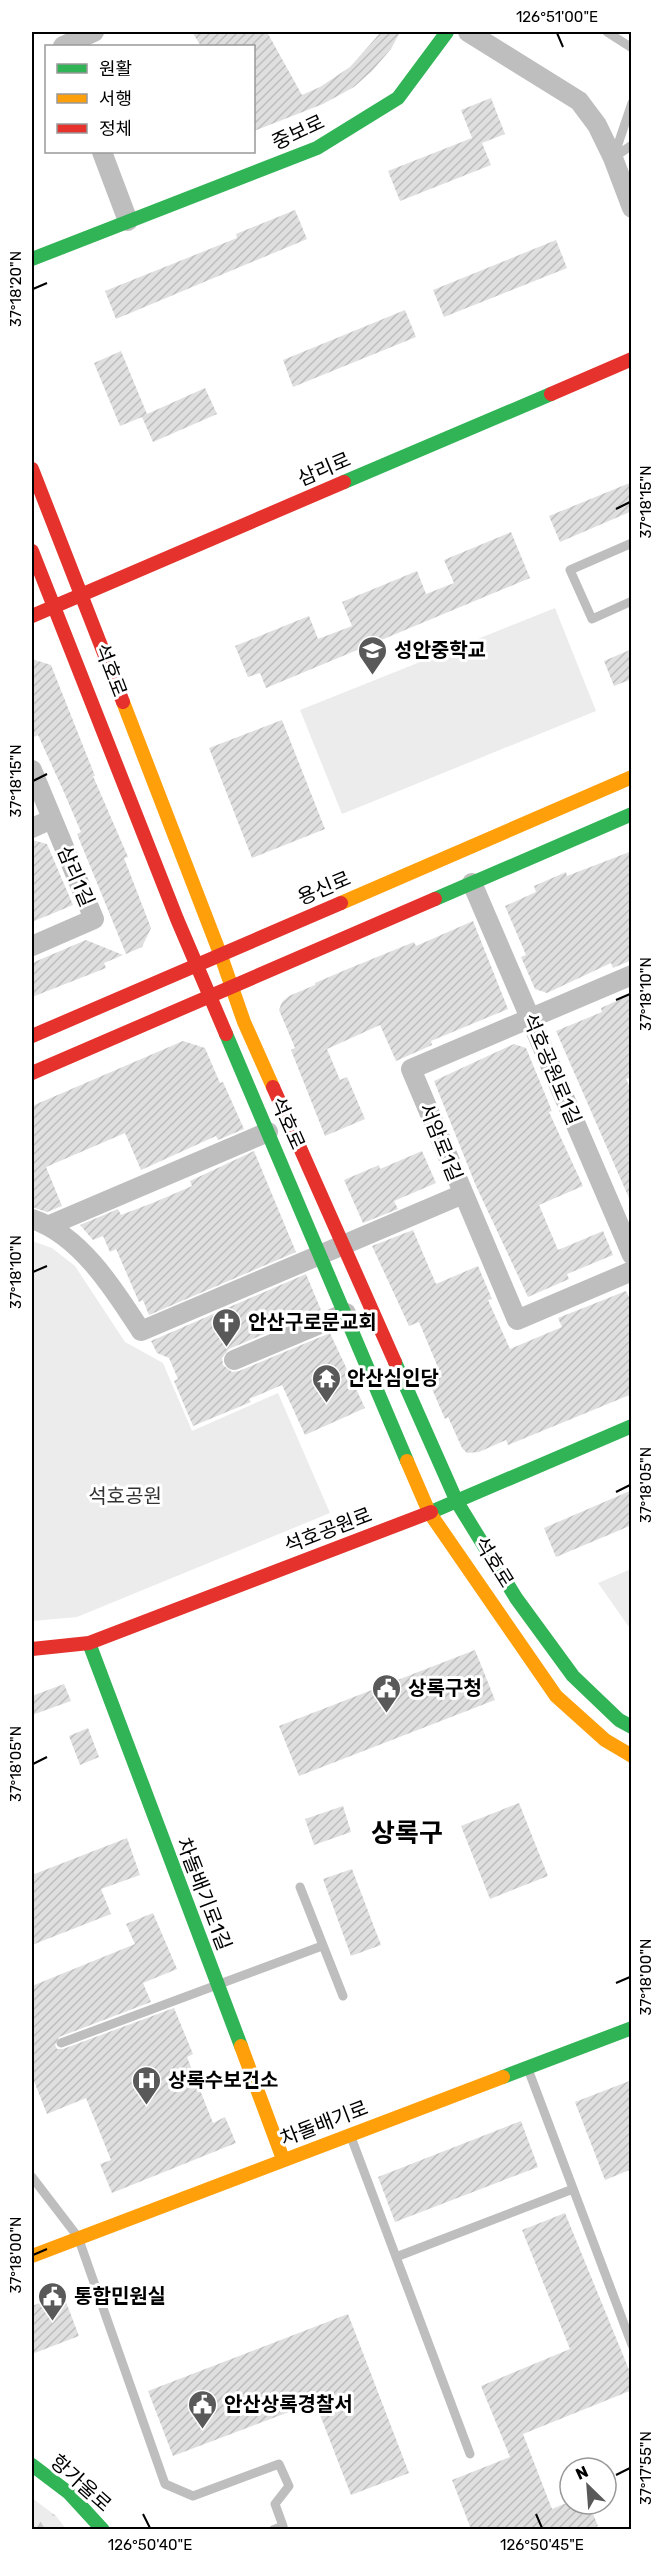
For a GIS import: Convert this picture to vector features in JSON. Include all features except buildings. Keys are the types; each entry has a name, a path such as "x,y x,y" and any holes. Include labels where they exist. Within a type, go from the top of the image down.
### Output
{"main road":[{"name":"중보로","path":"32,259 317,148 398,98 447,32"},
{"name":"삼리로","path":"32,616 632,359"},
{"name":"석호로","path":"32,469 82,594 231,987 271,1085 457,1502 516,1598 573,1676 619,1720 632,1727"},
{"name":"석호로","path":"32,551 197,965 429,1512 556,1696 605,1740 632,1756"},
{"name":"용신로","path":"32,1036 632,777"},
{"path":"32,1073 632,814"},
{"name":"석호공원로","path":"32,1649 89,1643 457,1502 632,1426"},
{"name":"차돌배기로1길","path":"89,1643 283,2159"},
{"name":"차돌배기로","path":"32,2256 632,2028"},
{"name":"항가울로","path":"32,2465 69,2493 104,2529"}],"street":[{"path":"65,45 94,32"},
{"path":"468,32 579,101 597,125 613,158 632,208"},
{"path":"102,153 128,221"},
{"name":"삼리1길","path":"32,770 94,919 32,946"},
{"path":"32,828 52,819"},
{"name":"석호공원로1길","path":"472,883 632,1255"},
{"name":"서암로1길","path":"632,975 411,1069 517,1320 632,1271"},
{"name":"석호로","path":"41,1222 267,1132"},
{"path":"41,1222 108,1279 141,1330 463,1194"},
{"path":"234,1360 345,1313"}],"lane":[{"path":"607,32 632,48"},
{"path":"613,158 632,103"},
{"path":"613,158 632,145"},
{"path":"632,543 570,570 592,619 632,602"},
{"path":"300,1887 343,1996"},
{"path":"62,2043 322,1946"},
{"path":"528,2067 632,2345"},
{"path":"350,2134 470,2454"},
{"path":"32,2177 78,2237 165,2484 193,2496 279,2464 289,2486 275,2504 283,2526 273,2529"},
{"path":"396,2257 573,2189"}],"green space":[{"path":"555,608 596,711 342,814 300,710"},
{"name":"석호공원","path":"32,1241 52,1248 75,1266 125,1342 163,1363 192,1431 278,1393 330,1513 77,1617 32,1621"},
{"path":"631,1569 631,1630 598,1583"},
{"path":"32,2498 56,2516 66,2529 32,2529"}],"traffic: fast":[{"path":"32,259 317,148 398,98 447,32"},
{"path":"344,482 551,394"},
{"path":"435,899 632,814"},
{"path":"226,1034 407,1461"},
{"path":"395,1362 457,1502 516,1598 573,1676 619,1720 632,1727"},
{"path":"431,1512 632,1426"},
{"path":"89,1643 241,2046"},
{"path":"503,2077 632,2028"},
{"path":"32,2465 69,2493 103,2530"}],"traffic: slow":[{"path":"123,702 221,956 244,1022 273,1087"},
{"path":"341,903 632,777"},
{"path":"407,1461 429,1512 556,1696 605,1740 632,1756"},
{"path":"241,2046 283,2159"},
{"path":"32,2256 503,2077"}],"traffic: jam":[{"path":"551,394 632,359"},
{"path":"32,469 123,702"},
{"path":"32,616 344,482"},
{"path":"32,551 177,919 226,1034"},
{"path":"32,1073 435,899"},
{"path":"32,1036 341,903"},
{"path":"273,1087 395,1362"},
{"path":"32,1649 89,1643 431,1512"}],"place":[{"name":"성안중학교","path":"373,676"},
{"name":"안산구로문교회","path":"227,1348"},
{"name":"안산심인당","path":"326,1404"},
{"name":"상록구청","path":"387,1714"},
{"name":"상록수보건소","path":"147,2106"},
{"name":"통합민원실","path":"53,2322"},
{"name":"안산상록경찰서","path":"203,2430"}],"district":[{"name":"상록구","path":"407,1833"}]}
